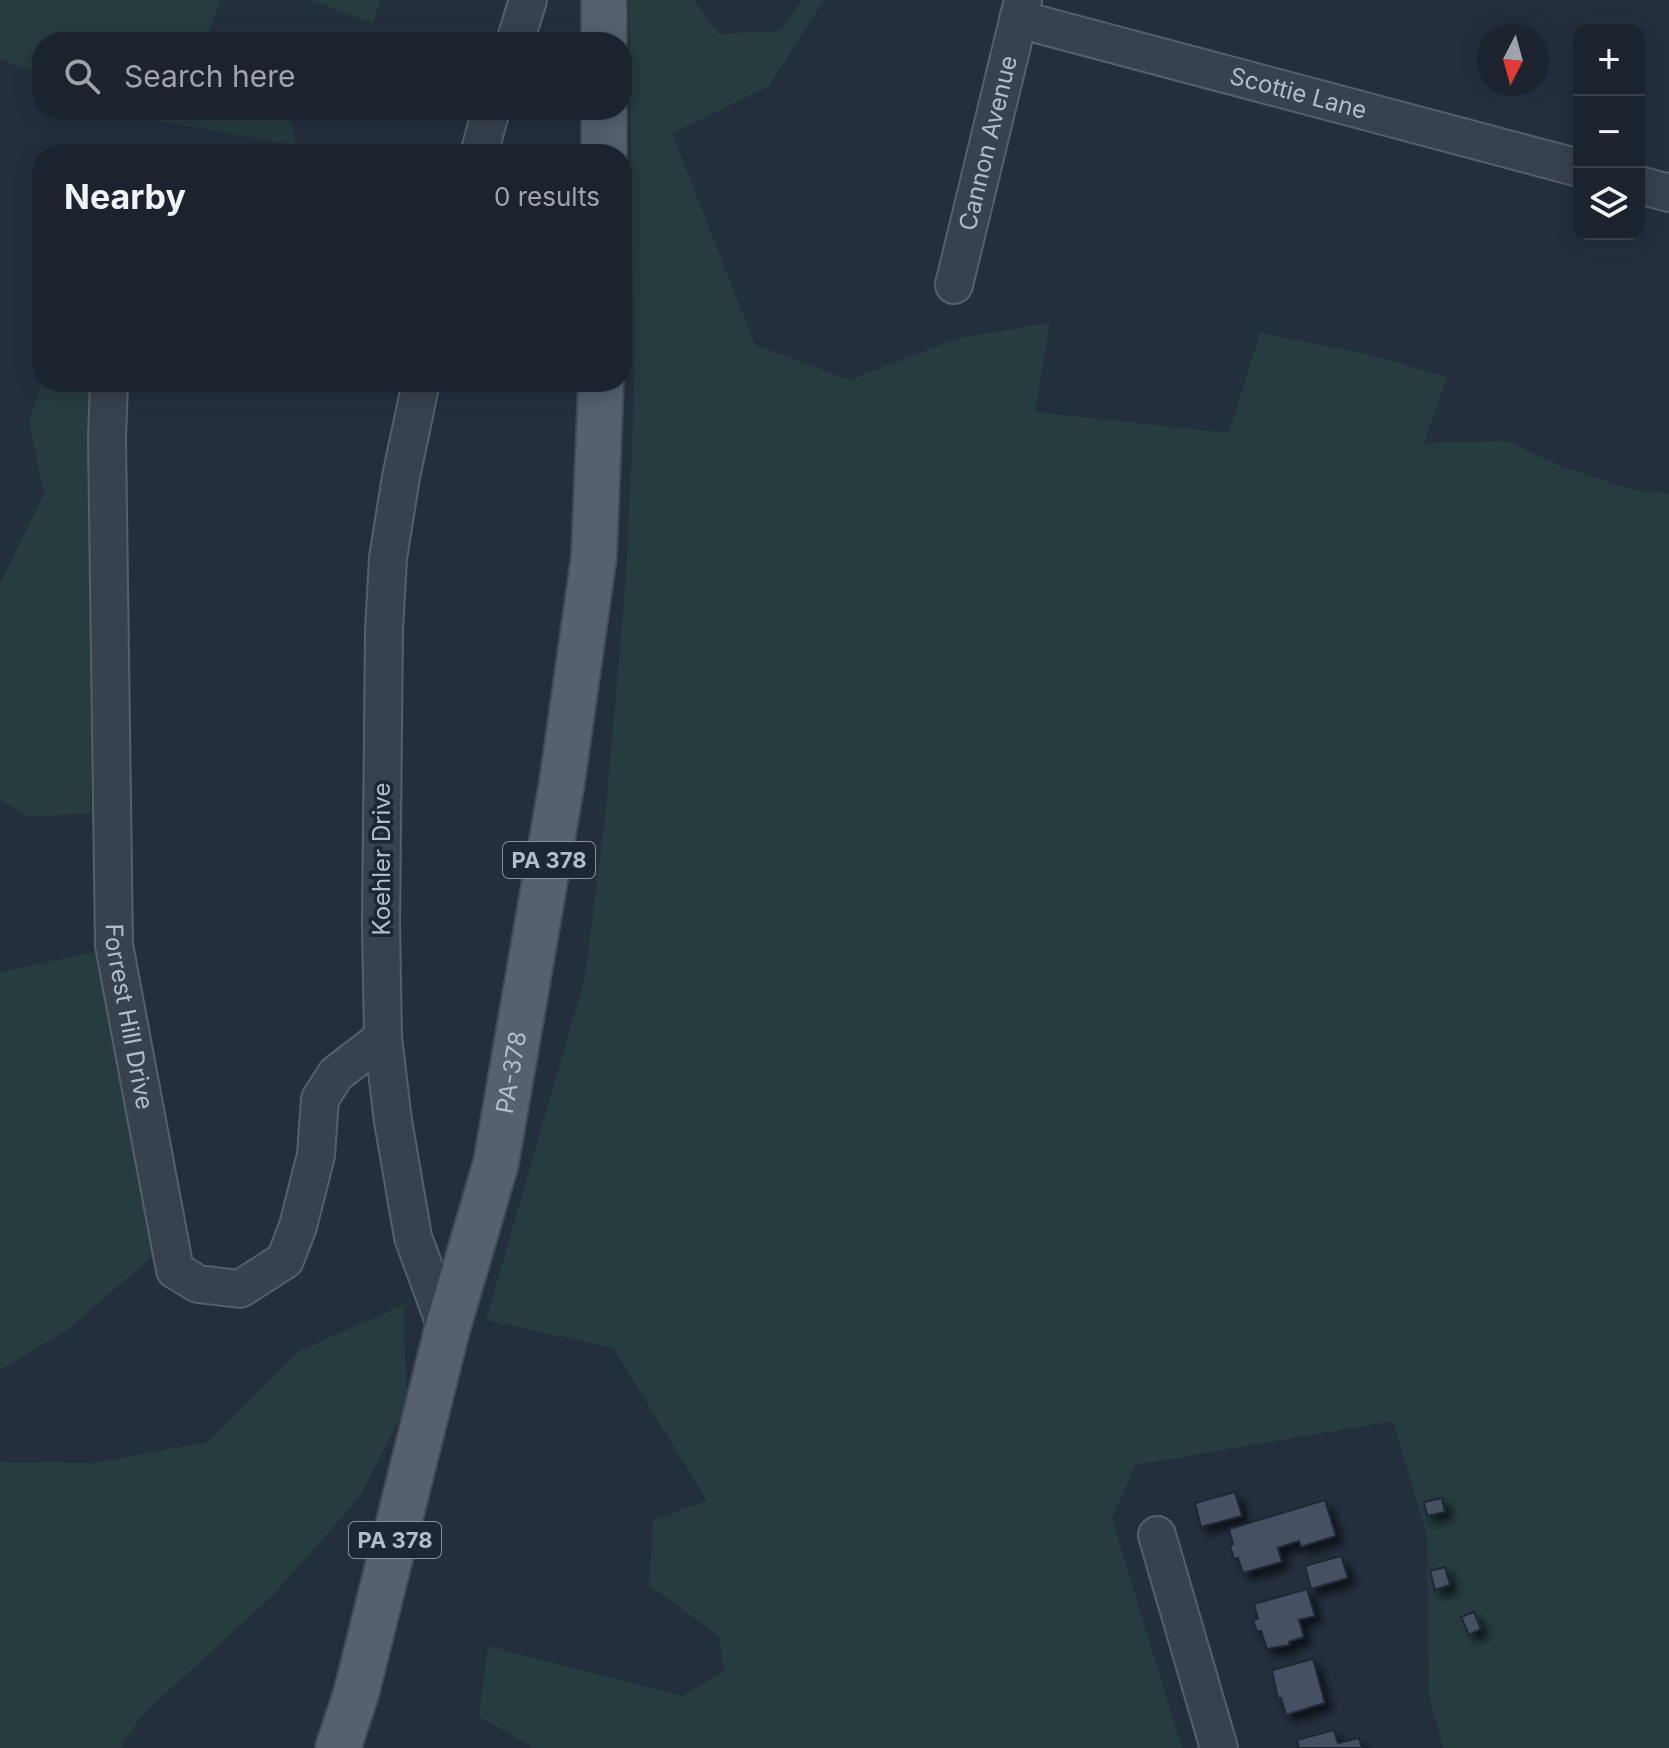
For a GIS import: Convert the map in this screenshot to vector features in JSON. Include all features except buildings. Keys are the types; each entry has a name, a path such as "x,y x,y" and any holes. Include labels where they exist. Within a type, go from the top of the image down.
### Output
{"main road":[{"path":"604,0 604,32"},
{"path":"604,120 604,144"},
{"name":"PA-378","path":"338,1748 356,1694 447,1330 496,1163 562,782 594,556 601,392"}],"street":[{"path":"518,32 528,0"},
{"name":"Scottie Lane","path":"1020,10 1573,166"},
{"name":"Cannon Avenue","path":"954,285 1020,10"},
{"path":"482,144 488,120"},
{"path":"1645,187 1669,193"},
{"name":"Forrest Hill Drive","path":"109,392 114,945 175,1270 198,1284 240,1289 285,1260 298,1226 316,1155 320,1099 336,1074 383,1038"},
{"name":"Koehler Drive","path":"419,392 390,544 384,630 383,1038 393,1121 413,1237 447,1330"},
{"path":"1157,1535 1219,1748"}],"green space":[{"path":"0,0 220,0 209,32 32,32 32,71 0,59"},
{"path":"312,0 380,0 373,23"},
{"path":"629,0 694,0 719,34 781,31 802,0 824,0 768,87 672,133 755,345 849,380 959,338 1050,323 1035,412 1229,433 1260,333 1363,353 1447,377 1424,443 1506,441 1561,466 1630,489 1669,494 1669,1748 1443,1748 1429,1695 1427,1536 1393,1421 1135,1465 1112,1519 1182,1748 535,1748 479,1717 488,1646 682,1696 724,1672 719,1636 649,1585 653,1521 707,1500 613,1348 486,1320 585,977 606,809 626,577 634,403 632,32 629,32"},
{"path":"156,120 291,120 296,144 290,144"},
{"path":"39,392 95,392 90,447 91,813 30,817 0,800 0,584 44,494 29,422"},
{"path":"95,952 153,1256 67,1330 0,1370 0,972"},
{"path":"403,1305 407,1404 359,1498 273,1595 142,1715 120,1748 0,1748 0,1462 94,1463 208,1442 299,1351"}]}
